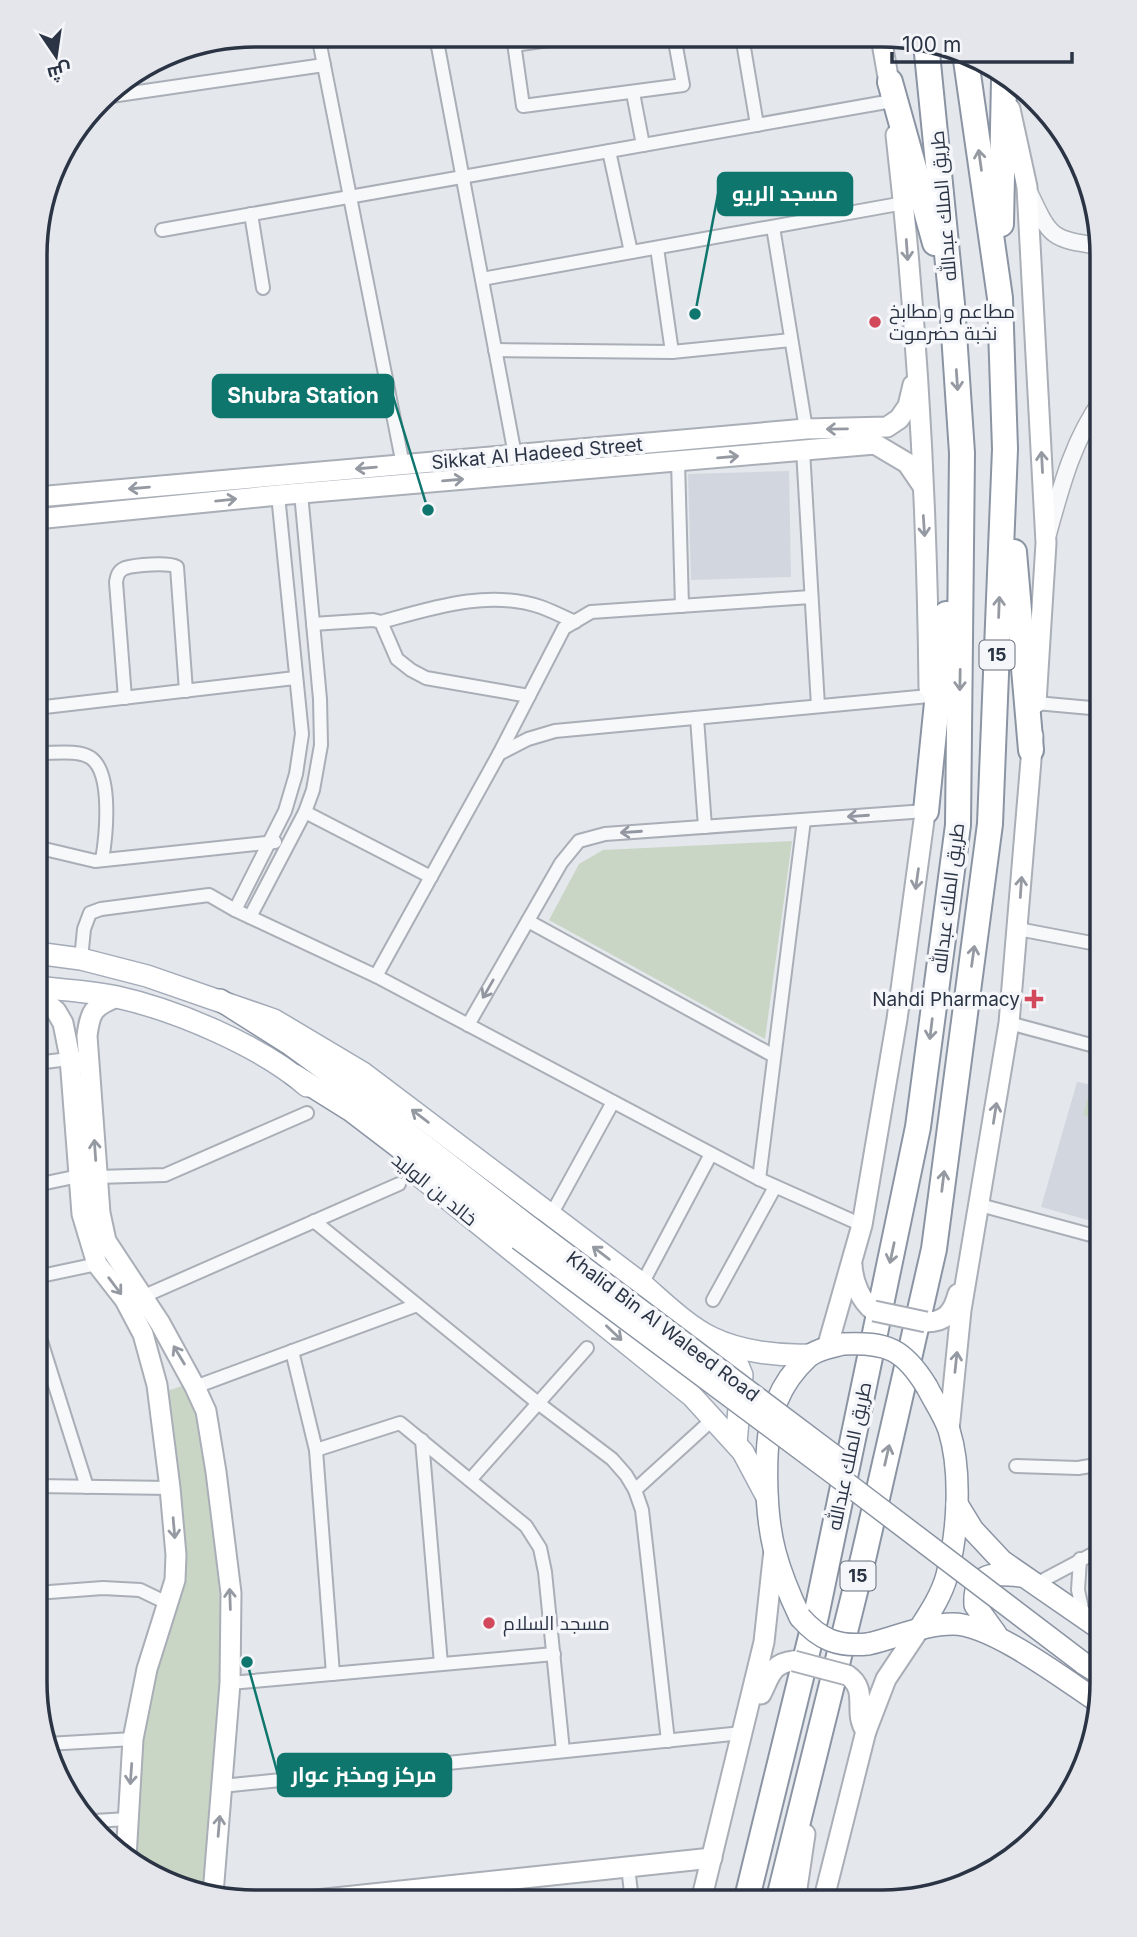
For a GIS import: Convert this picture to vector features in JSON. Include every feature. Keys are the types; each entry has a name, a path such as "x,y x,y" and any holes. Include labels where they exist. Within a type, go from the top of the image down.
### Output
{"highway":[{"name":"طريق الملك عبدالله","path":"749,1890 816,1616 919,1127 958,825 962,453 952,304 927,53"},
{"name":"طريق الملك عبدالله","path":"781,1890 864,1555 934,1249 990,824 1005,449 1000,298 967,66"},
{"path":"1000,298 1004,87"},
{"path":"891,91 952,304"},
{"path":"1005,449 1031,750"},
{"path":"926,811 962,453"}],"main road":[{"path":"826,1349 862,1225 897,1020 926,811 928,584 916,370 904,203 891,91 883,47"},
{"path":"826,1890 866,1731 886,1679 937,1600 947,1576 957,1504 949,1430 961,1310 1009,1023 1037,703 1046,543 1027,187 1006,89"},
{"name":"Sikkat Al Hadeed Street","path":"47,518 278,495 803,450 874,436 900,419 908,406 916,370"},
{"name":"Sikkat Al Hadeed Street","path":"47,496 806,429 874,436"},
{"path":"874,436 907,463 922,485"},
{"path":"47,954 81,959 148,976 274,1020 335,1054 642,1284 684,1321 714,1339 774,1356 867,1343 892,1349 914,1364 949,1430"},
{"name":"خالد بن الوليد","path":"47,988 117,997 187,1020 245,1045 294,1075 692,1396 736,1443 752,1465 767,1497"},
{"path":"117,997 95,1008 89,1018 79,1058 88,1177 82,1214 97,1264 125,1300 143,1334 157,1385 176,1555 175,1580 147,1669 133,1739 127,1845"},
{"name":"Khalid Bin Al Waleed Road","path":"220,1000 291,1045 354,1091 525,1234 833,1472 1089,1655"},
{"path":"47,1003 56,1011 79,1058"},
{"name":"Khalid Bin Al Waleed Road","path":"294,1075 350,1110 525,1234"},
{"path":"88,1177 106,1241 195,1387 206,1411 231,1593 230,1683 214,1885"},
{"path":"852,1260 853,1278 859,1294 874,1311 926,1322 939,1321 951,1313 969,1272"},
{"path":"714,1339 737,1363 741,1375 736,1443"},
{"name":"خالد بن الوليد","path":"826,1349 788,1380 776,1402 767,1459 767,1497 774,1549 785,1584 800,1617 813,1632 849,1645 891,1639 920,1628 954,1624 977,1628 999,1638 1089,1696"},
{"path":"957,1504 973,1530 1002,1561 1089,1622"},
{"path":"704,1890 764,1642 774,1549"},
{"path":"999,1638 975,1605 977,1586 985,1577 999,1573 1028,1581"},
{"path":"748,1708 762,1692 772,1669 782,1663 794,1661 847,1675 856,1682 861,1692 859,1717 866,1731"},
{"path":"797,1890 820,1730"},
{"path":"495,1890 628,1867 712,1858"}],"street":[{"path":"320,47 403,465"},
{"path":"438,47 515,455"},
{"path":"514,47 523,106 683,85 676,47"},
{"path":"744,47 757,125"},
{"path":"124,94 324,65"},
{"path":"163,230 757,125 891,91"},
{"path":"633,93 643,145"},
{"path":"609,151 631,252"},
{"path":"1027,187 1045,227 1063,240 1089,244"},
{"path":"482,279 904,203"},
{"path":"251,214 264,288"},
{"path":"773,227 806,429"},
{"path":"657,248 672,352"},
{"path":"495,350 672,352 791,340"},
{"path":"1046,543 1063,479 1090,417"},
{"path":"803,450 818,706"},
{"path":"678,461 682,606"},
{"path":"250,917 304,812 313,790 321,745 320,699 301,493"},
{"path":"235,910 285,811 296,774 302,734 278,495"},
{"path":"125,698 116,582 118,573 125,568 165,564 177,567 186,691"},
{"path":"376,976 499,754 564,628 592,612 811,597"},
{"path":"313,624 373,620 381,622 444,605 495,599 539,606 575,622"},
{"path":"381,622 397,659 426,678 529,696"},
{"path":"47,707 295,678"},
{"path":"499,754 528,739 555,731 929,696"},
{"path":"1037,703 1090,708"},
{"path":"697,718 705,827"},
{"path":"47,753 82,754 92,758 99,767 105,792 107,820 102,860"},
{"path":"468,1025 561,863 579,841 605,834 926,811"},
{"path":"304,812 431,877"},
{"path":"759,1180 804,820"},
{"path":"47,850 95,861 290,840"},
{"path":"81,959 84,929 90,913 101,909 209,895 235,910 376,976 759,1180 862,1225"},
{"path":"528,921 774,1056"},
{"path":"1018,929 1090,943"},
{"path":"1009,1023 1089,1045"},
{"path":"47,1062 79,1058"},
{"path":"551,1215 613,1102"},
{"path":"47,1183 88,1177 165,1175 307,1113"},
{"path":"642,1284 711,1154"},
{"path":"142,1297 399,1184"},
{"path":"713,1300 775,1187"},
{"path":"980,1205 1089,1235"},
{"path":"314,1221 538,1403 612,1459 626,1475 642,1510 668,1741"},
{"path":"47,1275 97,1264"},
{"path":"195,1387 417,1305"},
{"path":"470,1480 587,1348"},
{"path":"292,1351 316,1450 334,1674"},
{"path":"47,1357 88,1487"},
{"path":"635,1490 713,1419"},
{"path":"316,1450 400,1423 526,1526 540,1548 545,1572 563,1751"},
{"path":"422,1440 441,1664"},
{"path":"1016,1466 1089,1466"},
{"path":"47,1486 170,1488"},
{"path":"1028,1581 1089,1555"},
{"path":"1080,1559 1078,1590 1084,1618"},
{"path":"47,1594 103,1588 140,1590 167,1602"},
{"path":"230,1683 554,1654"},
{"path":"222,1786 742,1733"},
{"path":"57,1743 133,1739"},
{"path":"101,1821 128,1819"},
{"path":"628,1867 631,1890"}],"shaded area":[{"path":"789,471 791,577 691,580 688,474"},
{"path":"1089,1079 1089,1220 1041,1207 1077,1082 1088,1084"}],"green space":[{"path":"792,841 765,1039 549,920 579,864 603,850"},
{"path":"1089,1093 1089,1117 1083,1115"},
{"path":"185,1385 197,1420 204,1451 220,1598 220,1712 206,1884 176,1874 137,1852 144,1724 173,1591 161,1393"}],"place":[{"name":"مسجد الريو","path":"695,314"},
{"name":"مطاعم و مطابخ نخبة حضرموت","path":"875,322"},
{"name":"Shubra Station","path":"428,510"},
{"name":"Nahdi Pharmacy","path":"1034,999"},
{"name":"مسجد السلام","path":"489,1623"},
{"name":"مركز ومخبز عوار","path":"247,1662"}]}
